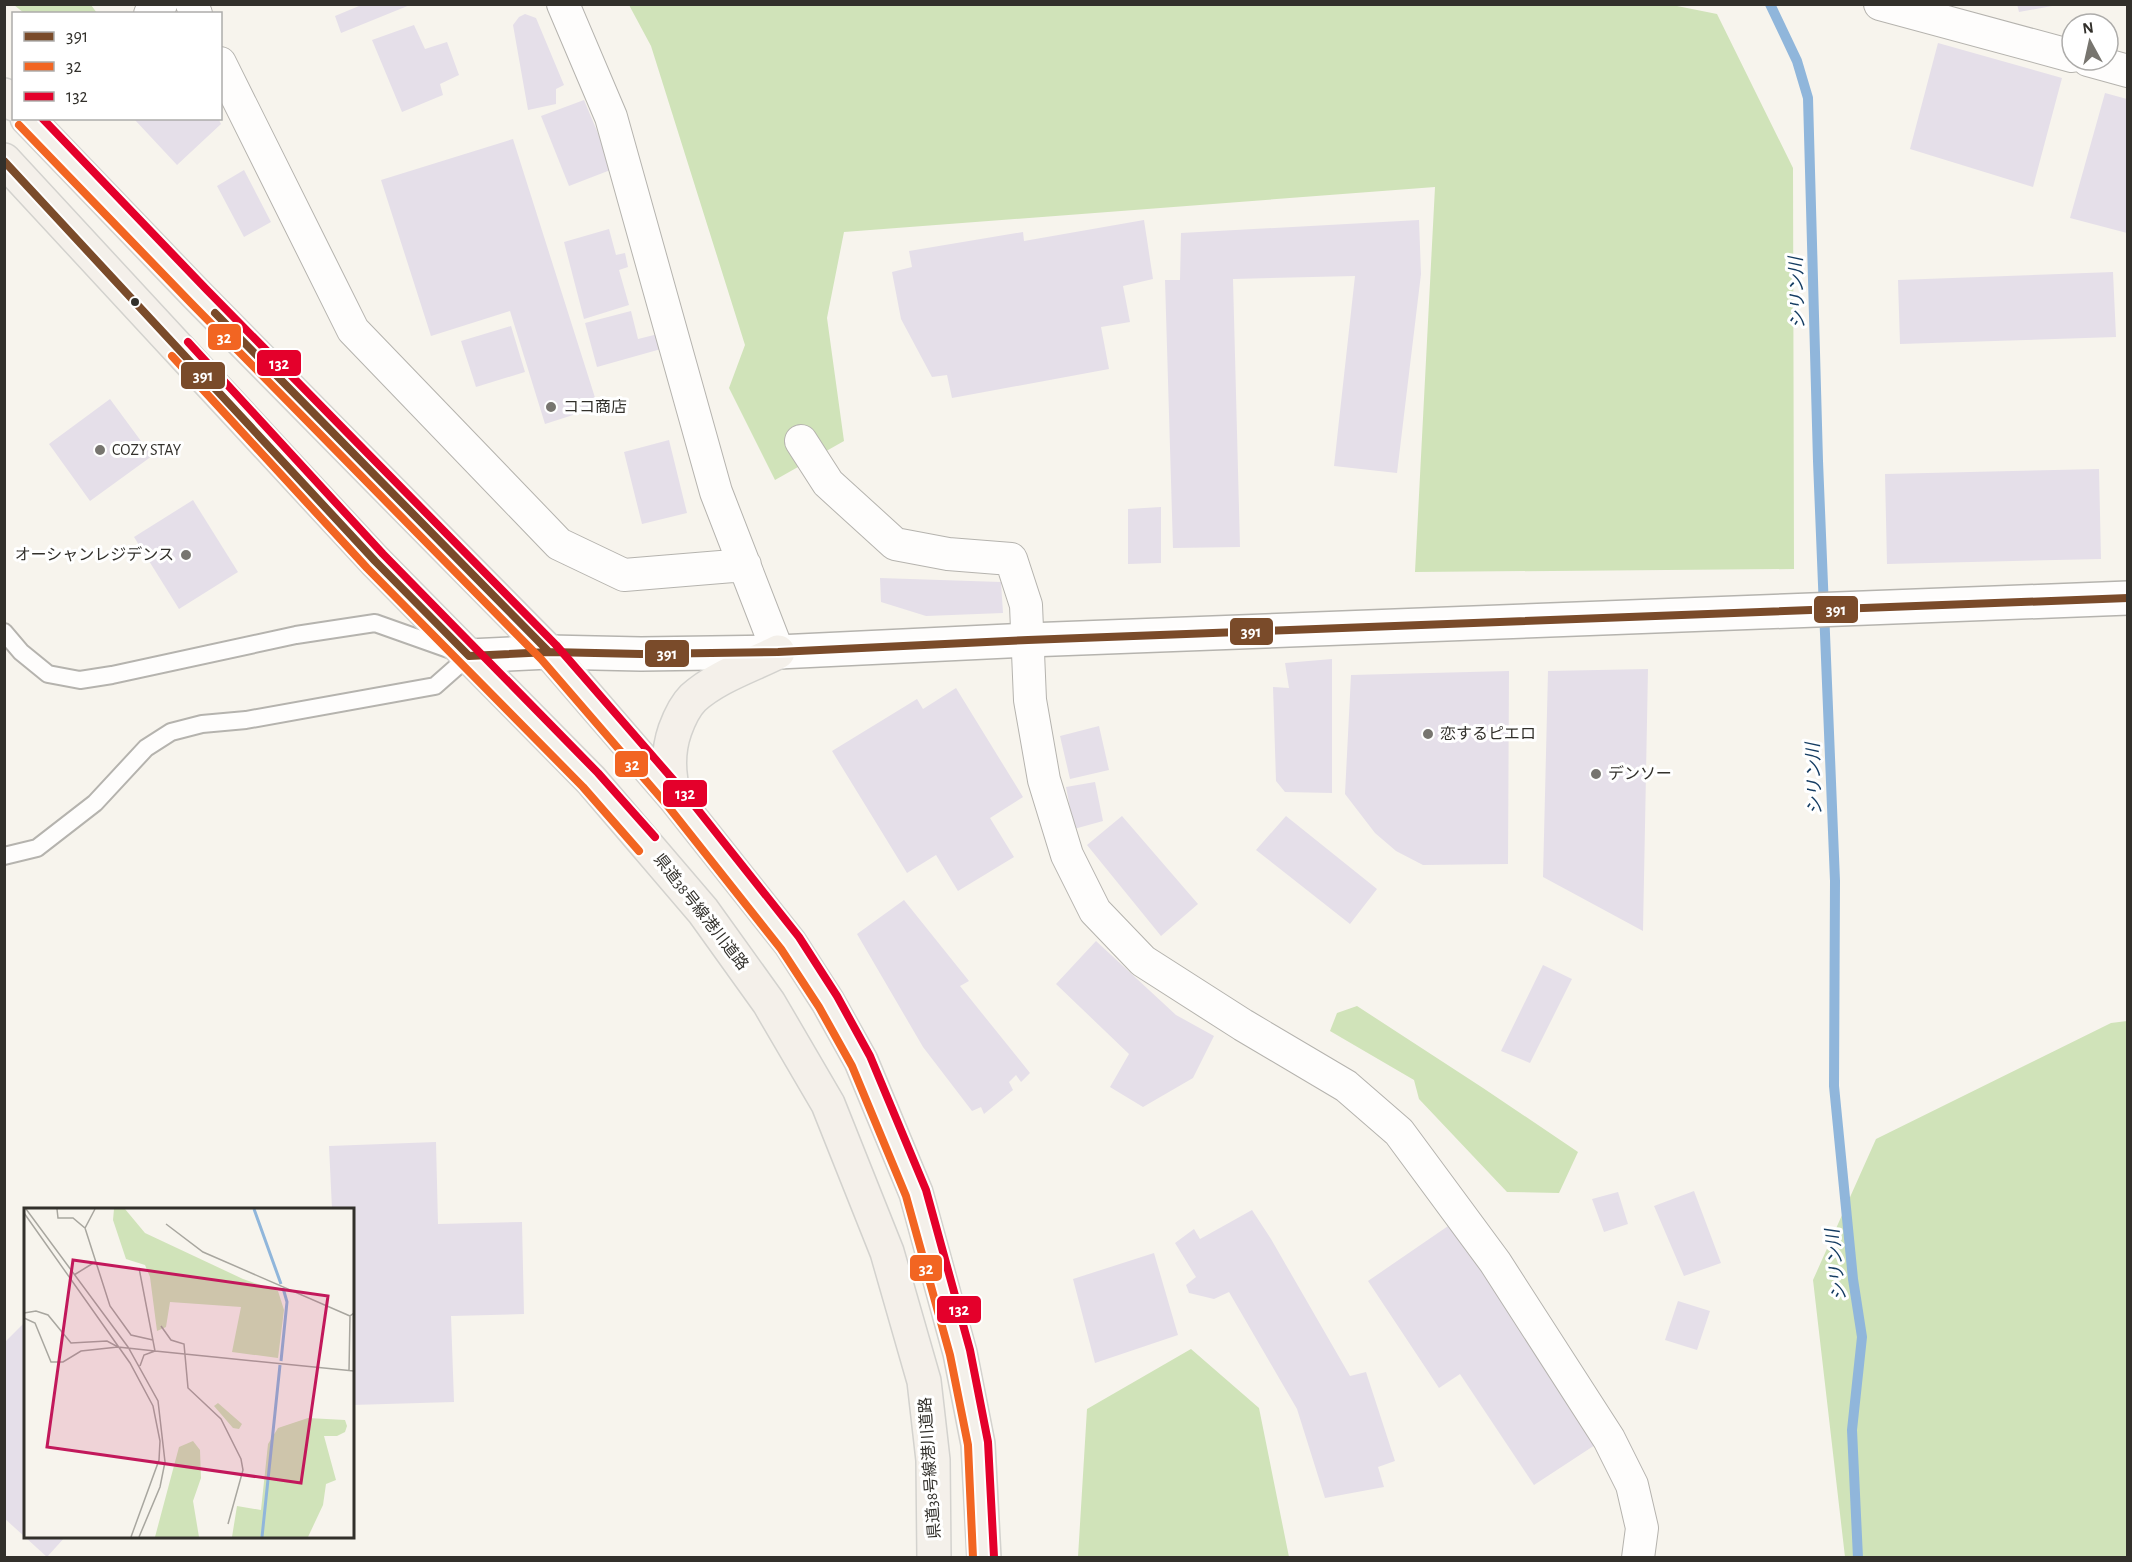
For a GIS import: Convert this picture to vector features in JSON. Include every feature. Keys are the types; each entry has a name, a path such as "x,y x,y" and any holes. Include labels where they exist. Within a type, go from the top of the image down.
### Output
{"main road":[{"path":"29,120 198,296 549,652 675,798 790,943 828,1002 861,1060 912,1182 960,1353 978,1444 984,1557"},
{"name":"県道38号線港川道路","path":"4,160 375,561 591,780 703,911 769,1003 828,1104 887,1252 924,1381 933,1460 934,1557"},
{"path":"675,798 669,778 670,745 691,699 710,685 778,652"}],"street":[{"path":"563,4 611,117 716,492 778,652"},
{"path":"1880,4 2060,53"},
{"path":"222,67 353,330 559,544 624,574 745,565"},
{"path":"801,441 828,483 895,544 948,554 1011,559 1026,605 1030,700 1044,780 1066,855 1095,911 1143,961 1243,1025 1346,1086 1399,1132 1495,1262 1609,1439 1632,1485 1642,1528 1638,1557"},
{"path":"469,656 549,652 641,654 778,652 1028,640 2127,598"}],"lane":[{"path":"4,632 21,652 48,674 80,680 296,635 375,623 469,656 435,686 246,720 202,724 171,732 146,748 95,803 37,848 4,856"}],"green space":[{"path":"1667,4 1717,14 1793,168 1794,569 1415,572 1435,187 844,232 827,318 844,441 775,480 729,388 745,345 651,46 629,5"},
{"path":"14,5 91,5 96,12 23,12"},
{"path":"1357,1006 1578,1152 1559,1193 1507,1192 1419,1099 1414,1080 1330,1031 1337,1013"},
{"path":"2127,1021 2127,1557 1845,1557 1813,1280 1876,1139 2111,1023"},
{"path":"1191,1349 1259,1408 1289,1557 1078,1557 1087,1409"}],"building":[{"path":"358,4 410,5 341,33 335,16 359,6"},
{"path":"2017,4 2052,4 2052,6 2019,12"},
{"path":"525,14 536,18 564,85 556,89 556,104 528,110 513,25 519,17"},
{"path":"414,25 425,49 447,42 459,75 440,84 443,95 402,112 372,40"},
{"path":"1938,43 2062,78 2033,187 1910,149"},
{"path":"2105,93 2127,99 2127,233 2070,218"},
{"path":"584,100 613,169 569,186 541,116"},
{"path":"135,120 219,120 221,124 177,165"},
{"path":"513,139 598,407 545,424 510,311 431,336 381,180"},
{"path":"244,170 271,222 244,237 217,186"},
{"path":"1144,220 1153,279 1123,286 1130,322 1101,327 1109,369 952,398 947,375 932,377 901,319 892,272 912,267 909,251 1023,232 1024,241"},
{"path":"1419,220 1421,274 1397,473 1334,466 1355,276 1233,279 1240,547 1173,548 1165,280 1180,280 1181,233"},
{"path":"609,229 616,255 625,253 628,267 619,270 629,305 584,319 564,242"},
{"path":"2113,272 2116,337 1900,344 1898,280"},
{"path":"631,311 638,339 658,334 661,349 597,367 585,323"},
{"path":"511,326 525,372 476,387 461,341"},
{"name":"COZY STAY","path":"110,399 152,456 90,501 49,444"},
{"path":"669,440 687,513 642,524 624,452"},
{"path":"2099,469 2101,559 1887,564 1885,474"},
{"name":"オーシャンレジデンス","path":"193,500 238,572 179,609 134,537"},
{"path":"1161,507 1161,563 1128,564 1128,509"},
{"path":"880,578 1001,582 1003,613 926,616 881,602"},
{"path":"1332,659 1332,793 1285,792 1276,781 1273,687 1289,688 1285,663"},
{"name":"デンソー","path":"1648,669 1643,931 1543,877 1548,671"},
{"name":"恋するピエロ","path":"1509,671 1508,864 1423,865 1396,851 1375,833 1345,794 1351,675"},
{"path":"956,688 1023,797 990,818 1014,857 958,891 936,855 907,873 832,751 917,699 923,709"},
{"path":"1099,726 1109,770 1070,779 1060,736"},
{"path":"1095,782 1103,821 1074,829 1066,787"},
{"path":"1122,816 1198,904 1161,936 1087,845"},
{"path":"1286,816 1377,889 1350,924 1256,850"},
{"path":"904,900 969,981 960,986 1030,1073 1021,1082 1016,1075 1009,1082 1013,1090 984,1114 981,1107 972,1111 923,1047 857,934"},
{"path":"1096,941 1176,1015 1214,1036 1193,1078 1143,1107 1110,1087 1129,1054 1056,984"},
{"path":"1543,965 1572,979 1530,1063 1501,1051"},
{"path":"436,1142 438,1224 522,1222 524,1314 451,1316 454,1402 354,1405 354,1208 332,1208 329,1146"},
{"path":"1694,1191 1721,1263 1684,1276 1654,1206"},
{"path":"1618,1192 1628,1224 1604,1232 1592,1199"},
{"path":"1252,1210 1350,1376 1366,1372 1395,1461 1378,1467 1384,1487 1325,1498 1297,1409 1229,1292 1214,1299 1189,1293 1186,1285 1196,1277 1175,1243 1194,1229 1200,1239"},
{"path":"1451,1224 1595,1445 1534,1485 1460,1374 1439,1388 1368,1281"},
{"path":"1154,1253 1178,1335 1095,1363 1073,1279"},
{"path":"1678,1301 1710,1311 1697,1350 1665,1340"},
{"path":"24,1323 24,1536 4,1518 4,1343"},
{"path":"26,1538 64,1538 47,1557"}],"waterway":[{"name":"シリン川","path":"1770,4 1797,61 1808,98 1818,461 1835,881 1834,1086 1853,1279 1862,1337 1852,1430 1858,1558"}],"transit line":[{"name":"132","path":"44,120 206,289 556,645 683,791 799,937 837,996 870,1056 926,1190 970,1350 988,1442 994,1557"},
{"name":"32","path":"19,125 541,659 667,805 781,949 819,1007 852,1066 906,1196 950,1355 968,1445 973,1558"},
{"name":"391","path":"4,161 375,561 469,656 549,652 641,654 778,652 1028,640 2128,598"},
{"name":"391","path":"215,313 549,652"},
{"name":"132","path":"188,342 383,554 598,773 655,837"},
{"name":"32","path":"172,356 367,568 583,787 639,851"}],"place":[{"name":"ココ商店","path":"551,407"},
{"name":"COZY STAY","path":"100,450"},
{"name":"オーシャンレジデンス","path":"186,555"},
{"name":"恋するピエロ","path":"1428,734"},
{"name":"デンソー","path":"1596,774"}]}
